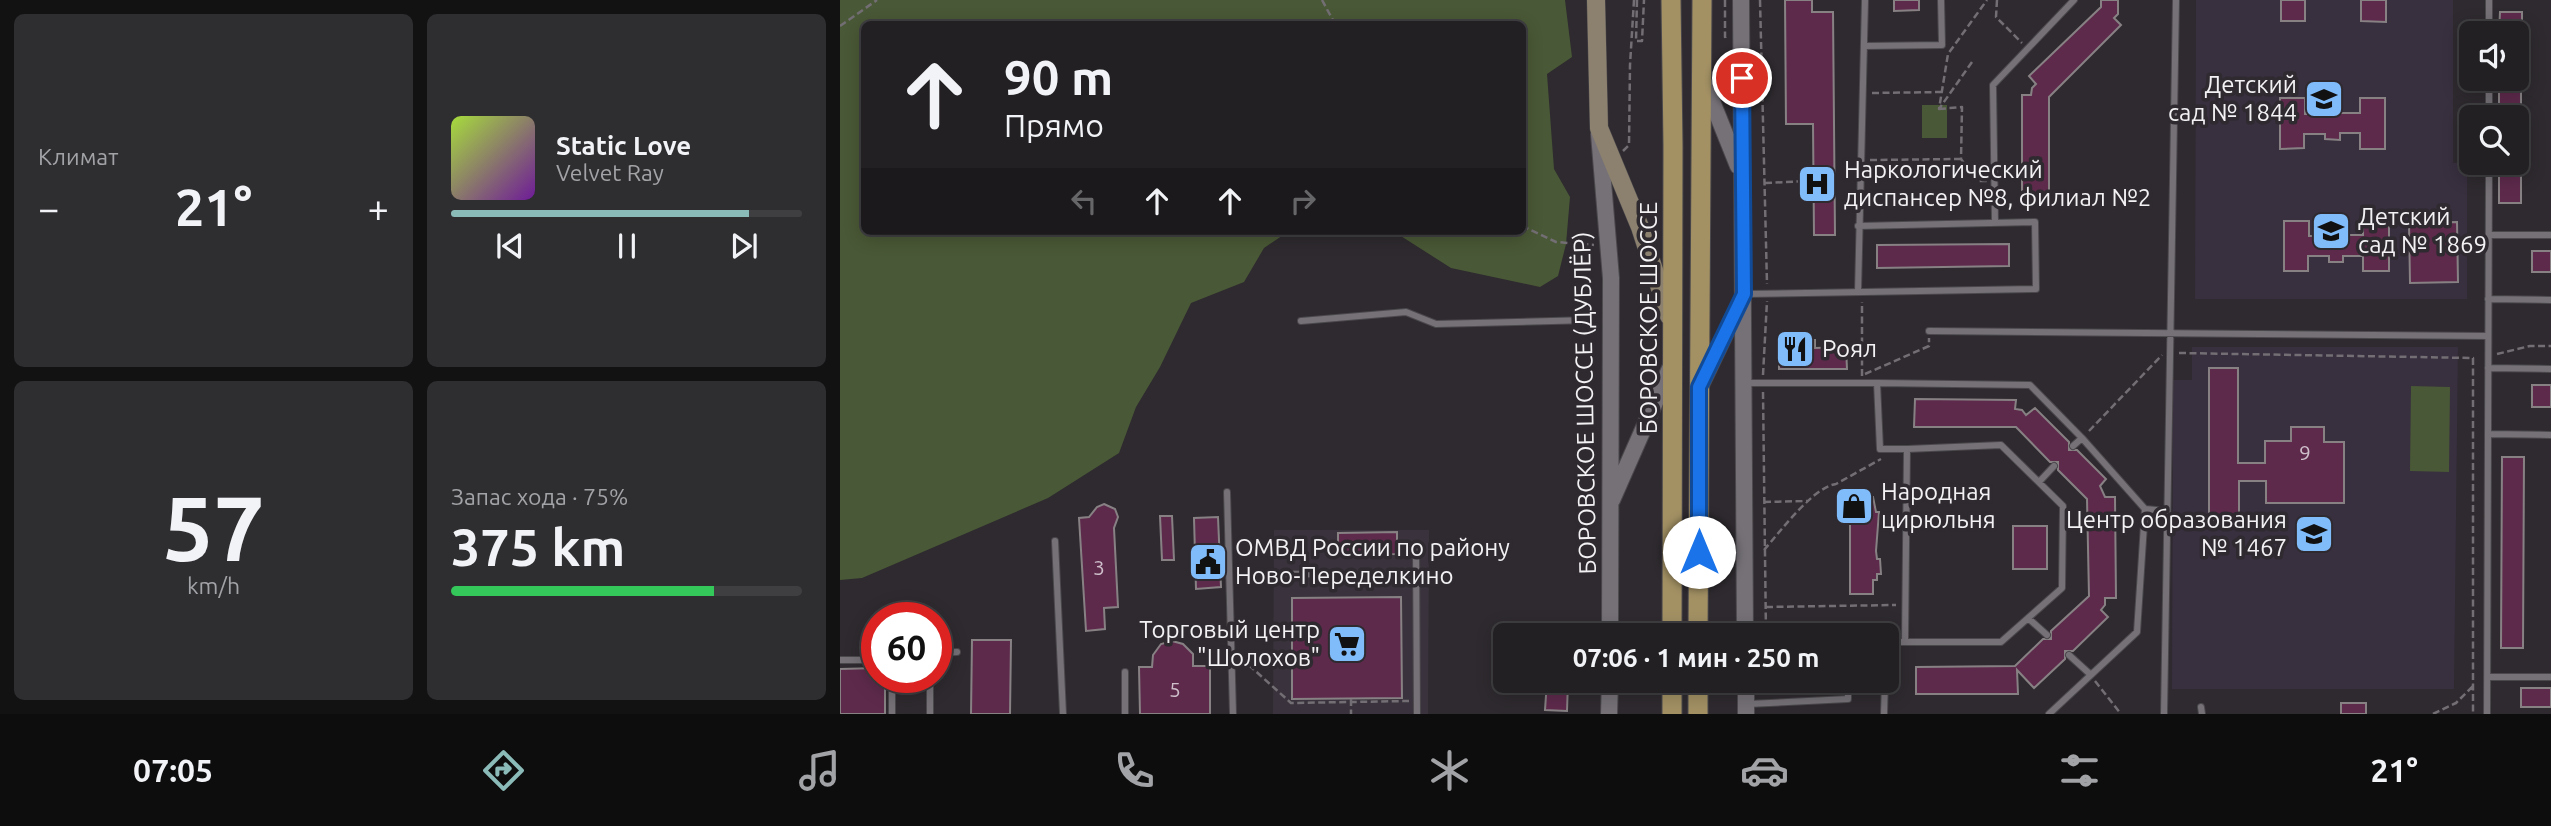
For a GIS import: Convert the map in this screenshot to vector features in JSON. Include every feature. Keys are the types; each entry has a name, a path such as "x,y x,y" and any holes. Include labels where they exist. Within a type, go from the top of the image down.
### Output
{"main road":[{"path":"1596,0 1599,128 1657,274 1673,329"},
{"name":"БОРОВСКОЕ ШОССЕ","path":"1671,0 1674,146 1672,623"},
{"name":"БОРОВСКОЕ ШОССЕ","path":"1698,623 1702,0"},
{"path":"1672,693 1672,714"},
{"path":"1698,693 1698,714"}],"street":[{"path":"1741,0 1745,623"},
{"path":"1701,72 1712,106 1734,151 1743,182"},
{"name":"БОРОВСКОЕ ШОССЕ (ДУБЛЁР)","path":"1599,128 1611,278 1610,623"},
{"path":"1699,387 1744,294"},
{"path":"1609,506 1673,361"},
{"path":"1609,714 1610,693"}],"lane":[{"path":"1860,292 1858,226 1865,0"},
{"path":"1864,46 1942,45 1941,0"},
{"path":"1995,223 1993,85 2074,0"},
{"path":"2164,714 2176,0"},
{"path":"2489,0 2489,21"},
{"path":"2487,714 2489,175"},
{"path":"1744,294 2036,289 2035,222 1858,226"},
{"path":"2488,235 2551,235"},
{"path":"2488,299 2551,300"},
{"path":"1301,321 1406,312 1436,324 1590,320"},
{"path":"1929,331 2488,336"},
{"path":"2488,368 2551,369"},
{"path":"1745,383 1862,379 1877,383 2030,385 2145,509 2167,511"},
{"path":"1877,383 1880,449 2001,445 2063,506 2062,588 2001,642 1899,642"},
{"path":"2488,434 2551,435"},
{"path":"2073,446 2082,438"},
{"path":"1905,642 1907,449"},
{"path":"2039,482 2054,466"},
{"path":"1227,492 1233,714"},
{"path":"2049,714 2137,632 2145,509"},
{"path":"1055,541 1063,714"},
{"path":"1416,550 1417,714"},
{"path":"1287,574 1417,575"},
{"path":"2028,618 2047,635"},
{"path":"952,652 957,652"},
{"path":"2068,655 2091,676"},
{"path":"840,660 861,660"},
{"path":"1125,672 1125,714"},
{"path":"2487,677 2551,677"},
{"path":"892,693 892,714"},
{"path":"930,693 930,714"},
{"path":"1746,709 1848,699 1848,693"},
{"path":"1884,714 1885,693"}],"path":[{"path":"840,26 877,0"},
{"path":"1322,0 1333,21"},
{"path":"1637,0 1636,41 1642,41 1644,0"},
{"path":"1760,0 1767,294 1763,383 1766,623"},
{"path":"1939,108 1948,54 1987,0"},
{"path":"1997,0 1996,17 2028,49"},
{"path":"1939,108 1972,62"},
{"path":"1862,94 1942,92"},
{"path":"1939,108 1962,107 1961,159 1977,181 1994,180"},
{"path":"1860,161 1961,159"},
{"path":"1765,183 1807,181"},
{"path":"1526,228 1556,242 1597,246"},
{"path":"1860,292 1862,379 1929,346 1929,331"},
{"path":"2082,438 2162,355 2186,351 2473,358 2530,346 2551,346"},
{"path":"2473,358 2473,714"},
{"path":"1764,550 1808,501 1829,485 1836,484 1883,458 1888,449"},
{"path":"1836,484 1842,489"},
{"path":"1764,502 1808,501"},
{"path":"1766,607 1905,604"},
{"path":"1231,648 1291,703 1417,701"},
{"path":"2098,684 2121,714"},
{"path":"2433,714 2456,703 2473,686"},
{"path":"1351,701 1351,714"}],"shaded area":[{"path":"2196,0 2453,0 2453,163 2459,163 2459,175 2467,175 2467,299 2195,299"},
{"name":"Центр образования № 1467","path":"2192,347 2458,347 2454,689 2172,689 2173,380 2192,380"},
{"path":"1274,530 1429,530 1428,714 1273,714"}],"green space":[{"path":"840,0 1565,0 1572,57 1547,74 1554,169 1570,197 1566,244 1558,276 1540,287 1451,268 1399,235 1526,235 1526,21 861,21 861,235 1283,235 1264,248 1244,282 1191,303 1160,367 1136,407 1119,453 1048,498 862,578 840,580"},
{"path":"1922,105 1947,105 1947,138 1922,138"},
{"path":"2411,386 2450,387 2449,472 2410,471"}],"building":[{"path":"1785,0 1812,0 1812,12 1833,12 1835,235 1814,235 1813,124 1786,124"},
{"path":"1894,0 1919,0 1919,10 1894,11"},
{"path":"2101,0 2118,0 2118,14 2114,18 2121,25 2049,97 2049,196 2022,196 2022,95 2031,95 2036,84 2029,76 2101,7"},
{"path":"2281,0 2305,0 2305,21 2281,21"},
{"path":"2361,0 2386,0 2386,22 2361,21"},
{"path":"2500,12 2522,12 2522,21 2500,21"},
{"path":"2499,91 2521,91 2521,105 2499,105"},
{"path":"2280,98 2305,98 2305,114 2327,114 2327,107 2339,107 2339,113 2360,113 2360,98 2385,98 2385,149 2360,149 2360,133 2340,133 2340,140 2325,139 2325,134 2304,134 2304,148 2280,149"},
{"path":"2499,175 2521,175 2521,203 2499,203"},
{"path":"2363,220 2389,220 2389,271 2363,271 2363,256 2343,256 2343,262 2329,262 2329,256 2308,256 2308,271 2284,271 2284,221 2309,221 2309,236 2331,236 2331,229 2343,229 2343,235 2363,235"},
{"path":"2457,222 2458,282 2410,283 2409,223"},
{"path":"2009,244 2009,266 1877,268 1877,245"},
{"path":"2532,251 2551,251 2551,272 2532,272"},
{"path":"1779,340 1815,340 1815,348 1846,347 1847,369 1779,369"},
{"path":"2209,368 2238,368 2238,463 2265,463 2265,441 2291,441 2291,427 2324,427 2324,442 2344,442 2344,503 2266,503 2266,481 2239,481 2239,520 2209,520"},
{"path":"2532,385 2551,385 2551,407 2532,407"},
{"path":"1915,399 2016,400 2015,409 2022,410 2026,415 2035,408 2069,442 2069,450 2077,450 2106,479 2100,486 2105,497 2115,497 2116,598 2105,598 2105,605 2101,610 2108,617 2073,651 2065,651 2065,659 2034,688 2017,670 2018,694 1916,694 1916,667 2015,666 2043,639 2051,639 2051,631 2089,596 2087,499 2058,470 2058,462 2050,462 2016,427 1914,427"},
{"path":"2502,457 2524,457 2523,648 2501,648"},
{"path":"1850,497 1873,497 1876,512 1879,512 1876,551 1877,559 1880,559 1881,574 1877,574 1877,580 1873,580 1873,594 1850,594"},
{"path":"1104,504 1115,509 1118,517 1114,528 1118,607 1104,608 1105,629 1086,631 1079,518 1089,517 1097,507"},
{"path":"1160,516 1172,516 1174,560 1162,560"},
{"name":"ОМВД России по району Ново-Переделкино","path":"1218,517 1221,587 1196,589 1194,518"},
{"path":"2013,526 2047,526 2047,569 2013,569"},
{"path":"1397,532 1397,554 1338,555 1338,533"},
{"name":"Торговый центр \"Шолохов\"","path":"1401,597 1402,698 1292,699 1292,598"},
{"path":"972,640 1011,640 1010,714 971,714"},
{"path":"1172,641 1183,644 1193,654 1193,666 1210,666 1210,714 1140,714 1139,667 1152,667 1153,655 1161,644"},
{"path":"861,668 861,693 885,693 885,714 840,714 840,669"},
{"path":"2521,688 2551,688 2551,707 2521,707"},
{"path":"1546,693 1568,693 1567,711 1545,710"},
{"path":"2341,703 2366,703 2366,714 2341,714"}],"place":[{"name":"Детский сад № 1844","path":"2324,99"},
{"name":"Наркологический диспансер №8, филиал №2","path":"1817,184"},
{"name":"Детский сад № 1869","path":"2331,231"},
{"name":"Роял","path":"1795,349"},
{"name":"Народная цирюльня","path":"1854,506"},
{"name":"Центр образования № 1467","path":"2314,534"},
{"name":"ОМВД России по району Ново-Переделкино","path":"1208,562"},
{"name":"Торговый центр \"Шолохов\"","path":"1347,644"}],"route":[{"path":"1699,552 1699,387 1744,294 1742,78"}]}
